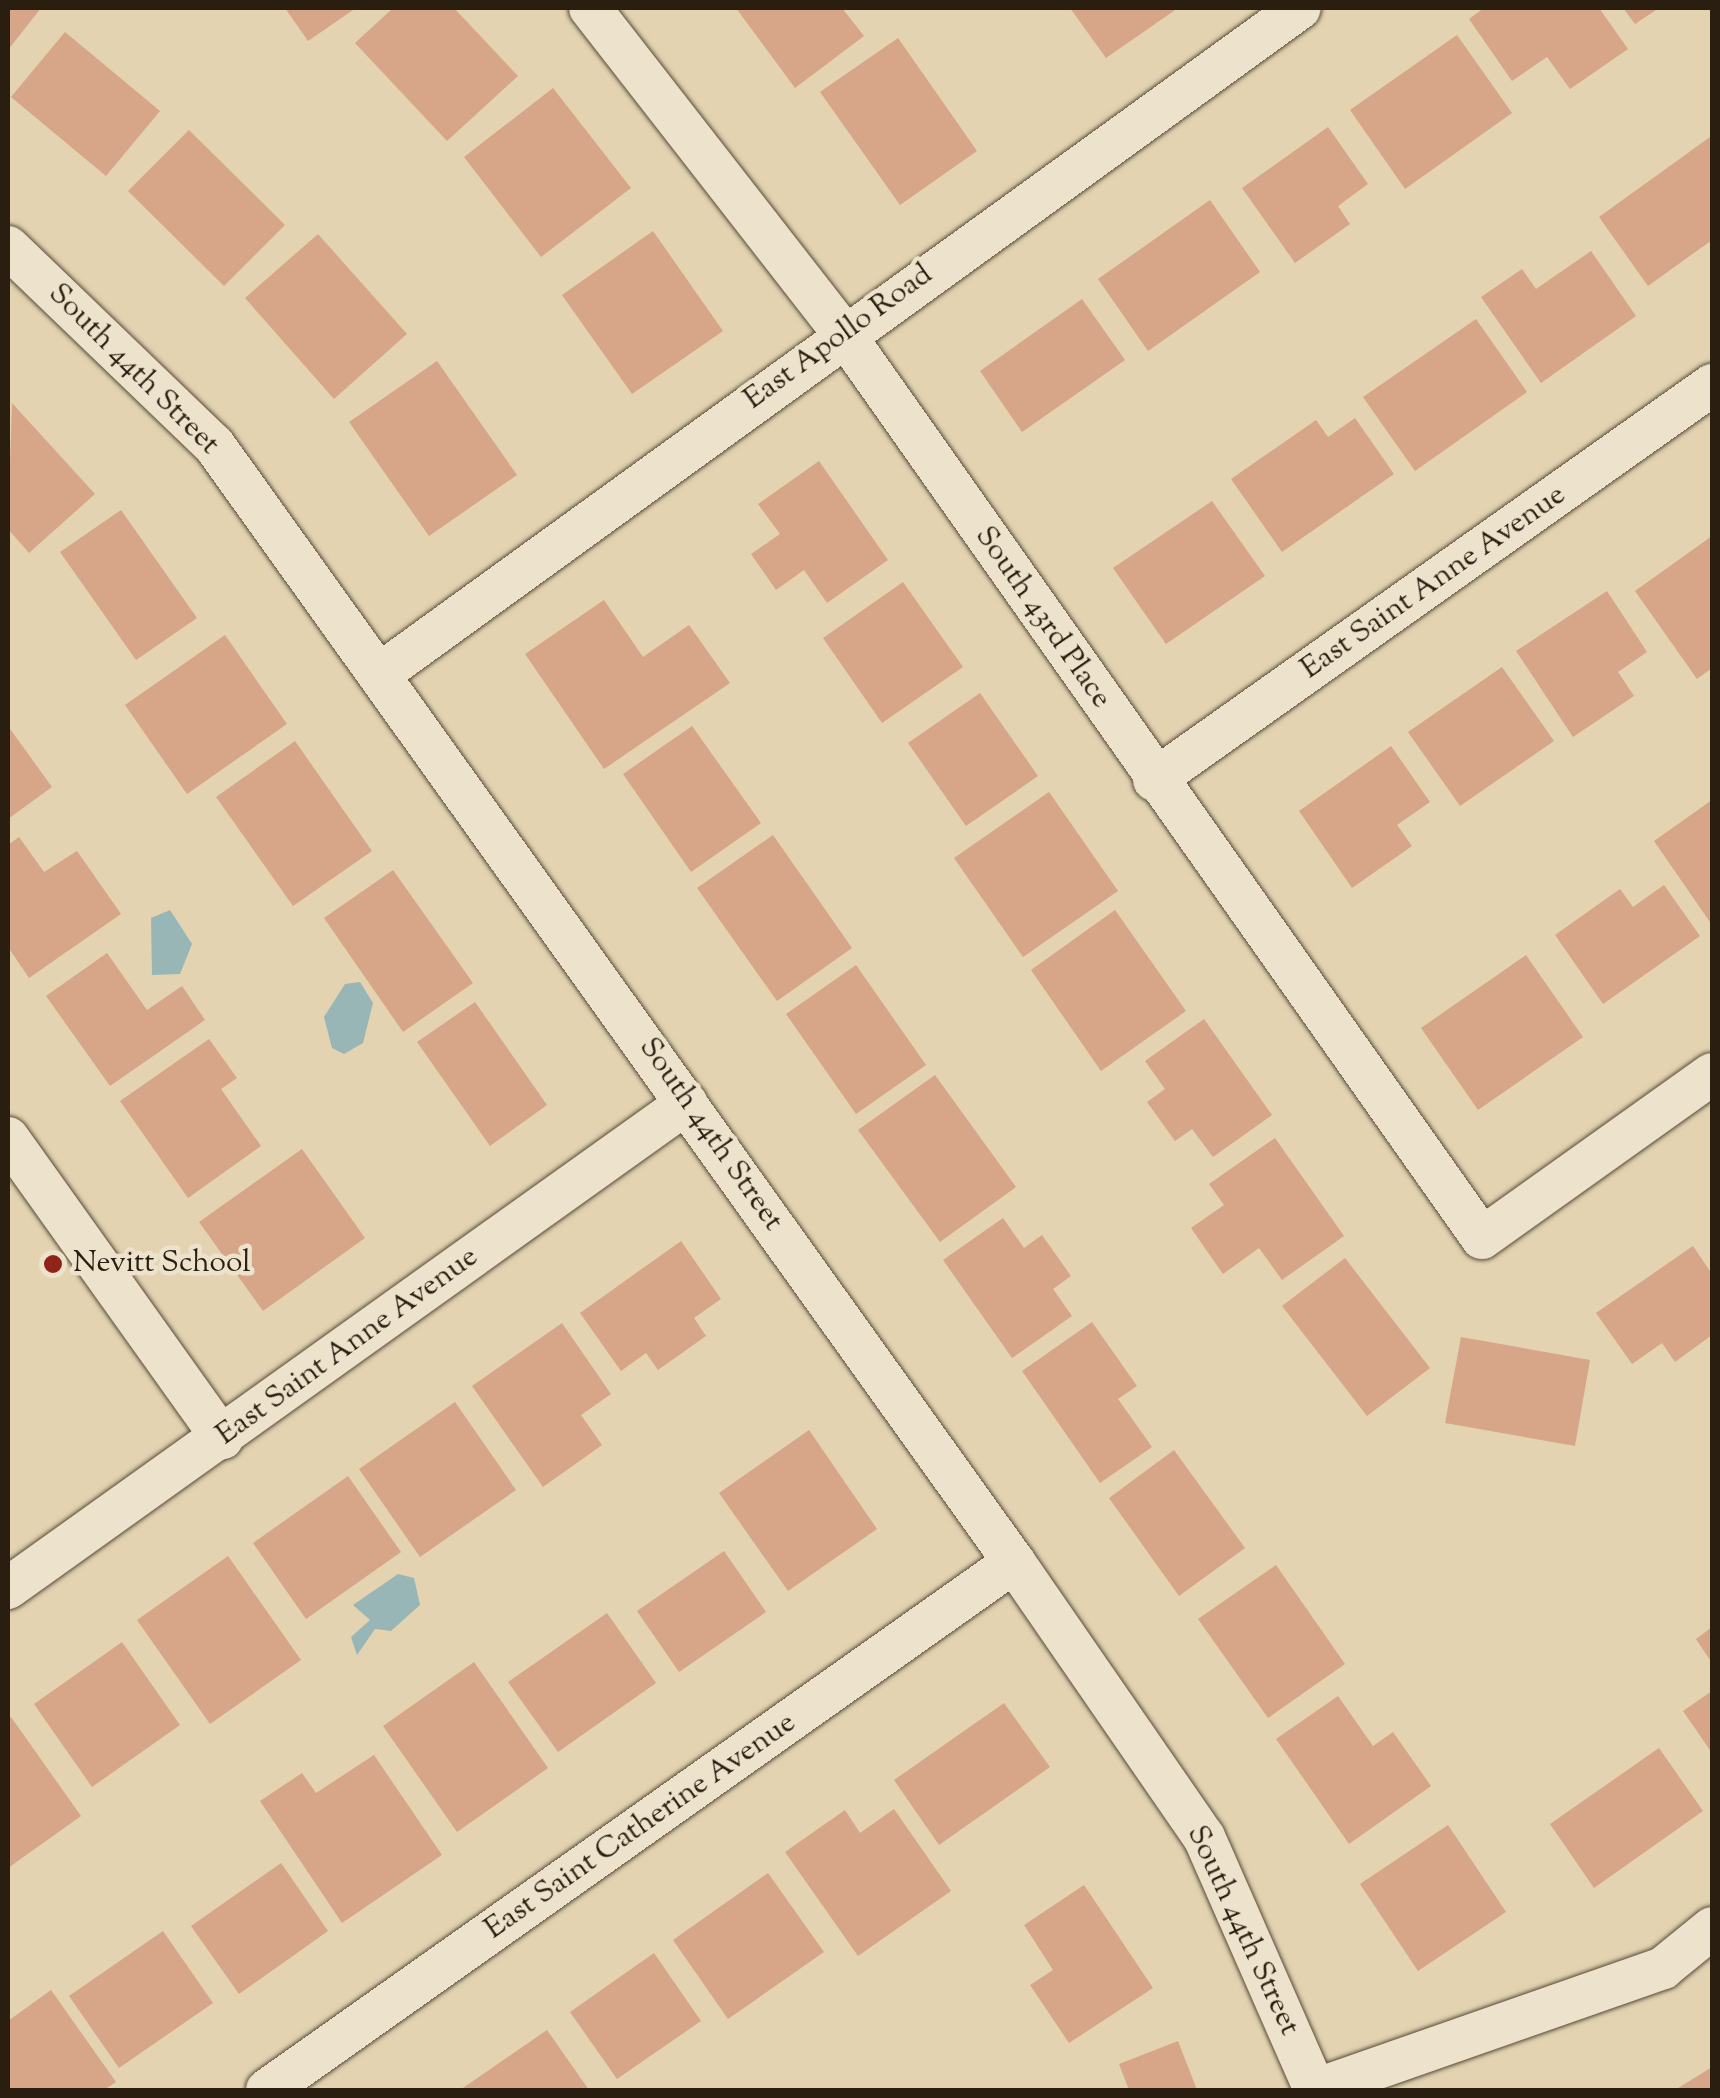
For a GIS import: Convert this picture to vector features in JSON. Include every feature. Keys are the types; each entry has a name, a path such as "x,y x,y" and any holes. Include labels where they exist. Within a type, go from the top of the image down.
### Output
{"street":[{"name":"South 43rd Place","path":"590,8 844,334 1154,780 1482,1238 1712,1074"},
{"name":"East Apollo Road","path":"381,673 844,334 1300,8"},
{"name":"South 44th Street","path":"8,247 214,445 381,673 1014,1562 1204,1837 1315,2090"},
{"name":"East Saint Anne Avenue","path":"1154,780 1712,385"},
{"name":"East Saint Anne Avenue","path":"8,1588 687,1103"},
{"path":"8,1138 222,1438"},
{"name":"East Saint Catherine Avenue","path":"267,2090 1014,1562"},
{"path":"1315,2090 1663,1968 1712,1928"}],"water":[{"path":"170,910 192,944 180,974 152,975 151,918"},
{"path":"360,982 373,1003 363,1043 344,1054 332,1048 324,1017 345,984"},
{"path":"398,1574 414,1578 420,1605 391,1631 375,1629 357,1655 351,1637 370,1620 353,1605"}],"building":[{"path":"8,8 41,8 8,50"},
{"path":"285,8 356,8 308,41"},
{"path":"393,8 454,8 518,76 447,141 355,43"},
{"path":"736,8 842,8 864,36 795,88"},
{"path":"1070,8 1178,8 1106,58"},
{"path":"1484,8 1599,8 1628,49 1570,89 1547,57 1512,81 1469,19"},
{"path":"1623,8 1659,8 1635,24"},
{"path":"65,32 160,111 106,176 11,97"},
{"path":"1457,35 1512,113 1405,189 1350,110"},
{"path":"898,38 977,151 900,205 820,92"},
{"path":"553,88 631,188 541,257 464,157"},
{"path":"1328,127 1368,184 1338,206 1350,224 1295,263 1242,188"},
{"path":"189,130 285,225 224,286 128,191"},
{"path":"1710,137 1712,240 1648,286 1599,217"},
{"path":"1210,200 1260,272 1148,351 1098,279"},
{"path":"653,231 723,331 632,394 562,295"},
{"path":"318,234 407,334 334,399 245,298"},
{"path":"1591,251 1636,316 1541,383 1481,297 1522,269 1536,289"},
{"path":"1082,299 1125,360 1022,432 980,371"},
{"path":"1476,319 1527,392 1415,471 1363,397"},
{"path":"437,361 517,475 429,536 349,422"},
{"path":"12,403 95,494 29,553 8,529"},
{"path":"1355,418 1394,474 1282,552 1231,479 1316,420 1328,437"},
{"path":"819,461 888,560 827,603 804,570 776,590 751,554 780,534 758,504"},
{"path":"1212,501 1265,576 1166,644 1113,568"},
{"path":"121,510 197,618 136,660 60,552"},
{"path":"1712,536 1712,668 1697,679 1635,591"},
{"path":"903,582 963,667 882,723 823,638"},
{"path":"1607,591 1647,652 1618,672 1634,696 1573,737 1516,651"},
{"path":"604,600 643,657 689,625 730,683 604,769 525,654"},
{"path":"225,635 287,724 187,794 125,705"},
{"path":"1502,667 1554,741 1460,806 1408,732"},
{"path":"980,693 1038,776 966,826 908,743"},
{"path":"8,726 52,787 8,819"},
{"path":"692,726 761,823 691,872 623,774"},
{"path":"295,741 372,851 293,906 216,797"},
{"path":"1391,746 1430,802 1397,825 1412,846 1352,888 1299,811"},
{"path":"1049,792 1118,891 1023,957 954,858"},
{"path":"1712,800 1712,925 1654,841"},
{"path":"773,835 852,948 777,1001 697,888"},
{"path":"19,837 44,872 77,851 121,914 29,978 8,947 8,845"},
{"path":"393,870 473,983 403,1032 324,918"},
{"path":"1664,885 1700,936 1603,1004 1555,935 1620,889 1633,907"},
{"path":"1115,910 1186,1011 1101,1071 1031,970"},
{"path":"107,953 147,1010 182,986 205,1020 110,1086 46,996"},
{"path":"1526,955 1583,1037 1478,1110 1421,1028"},
{"path":"856,965 926,1065 856,1114 786,1014"},
{"path":"475,1002 547,1105 490,1146 417,1042"},
{"path":"1204,1019 1272,1115 1213,1157 1192,1129 1175,1141 1147,1102 1165,1089 1145,1061"},
{"path":"209,1039 237,1078 221,1089 261,1146 188,1198 120,1101"},
{"path":"935,1075 1016,1187 940,1242 858,1130"},
{"path":"1275,1138 1344,1236 1282,1280 1259,1248 1223,1274 1191,1228 1224,1205 1209,1184"},
{"path":"302,1149 365,1238 263,1311 199,1222"},
{"path":"1003,1218 1024,1248 1042,1235 1071,1276 1053,1289 1072,1316 1012,1358 943,1260"},
{"path":"681,1241 721,1299 694,1318 706,1336 658,1370 646,1353 621,1371 580,1313"},
{"path":"1693,1246 1712,1274 1712,1335 1675,1362 1662,1343 1632,1364 1596,1313"},
{"path":"1345,1258 1430,1368 1367,1416 1282,1306"},
{"path":"1092,1322 1137,1386 1118,1399 1152,1447 1100,1483 1022,1371"},
{"path":"562,1323 611,1394 581,1415 602,1445 543,1487 472,1386"},
{"path":"1461,1337 1590,1360 1575,1446 1445,1423"},
{"path":"455,1402 516,1490 420,1557 359,1469"},
{"path":"809,1430 877,1529 788,1591 719,1493"},
{"path":"1174,1450 1245,1548 1179,1596 1109,1498"},
{"path":"348,1476 401,1552 306,1619 253,1543"},
{"path":"724,1551 766,1612 679,1672 637,1611"},
{"path":"228,1556 301,1660 210,1724 137,1620"},
{"path":"1276,1565 1345,1664 1268,1718 1198,1619"},
{"path":"607,1613 656,1683 558,1752 508,1682"},
{"path":"1712,1627 1712,1663 1696,1639"},
{"path":"122,1642 180,1725 92,1787 34,1704"},
{"path":"474,1662 548,1768 457,1832 383,1726"},
{"path":"1712,1691 1712,1753 1683,1711"},
{"path":"1338,1696 1373,1746 1393,1732 1431,1786 1349,1844 1276,1739"},
{"path":"1004,1703 1050,1767 939,1845 894,1780"},
{"path":"11,1717 81,1816 8,1868 8,1719"},
{"path":"1659,1748 1703,1811 1594,1888 1550,1824"},
{"path":"374,1755 442,1855 342,1923 260,1801 302,1773 316,1793"},
{"path":"894,1809 951,1891 858,1956 785,1852 845,1810 860,1833"},
{"path":"1448,1825 1506,1912 1418,1971 1360,1884"},
{"path":"281,1863 328,1931 239,1994 191,1926"},
{"path":"768,1873 824,1952 728,2019 673,1940"},
{"path":"1084,1885 1153,1988 1069,2043 1030,1985 1053,1970 1024,1925"},
{"path":"163,1931 213,2003 119,2068 69,1996"},
{"path":"654,1953 701,2021 617,2079 570,2012"},
{"path":"51,1990 116,2082 104,2090 8,2090 8,2021"},
{"path":"547,2030 589,2090 460,2090"},
{"path":"1178,2041 1197,2090 1129,2090 1119,2064"},
{"path":"1712,2067 1712,2090 1675,2090"}],"place":[{"name":"Nevitt School","path":"53,1264"}]}
